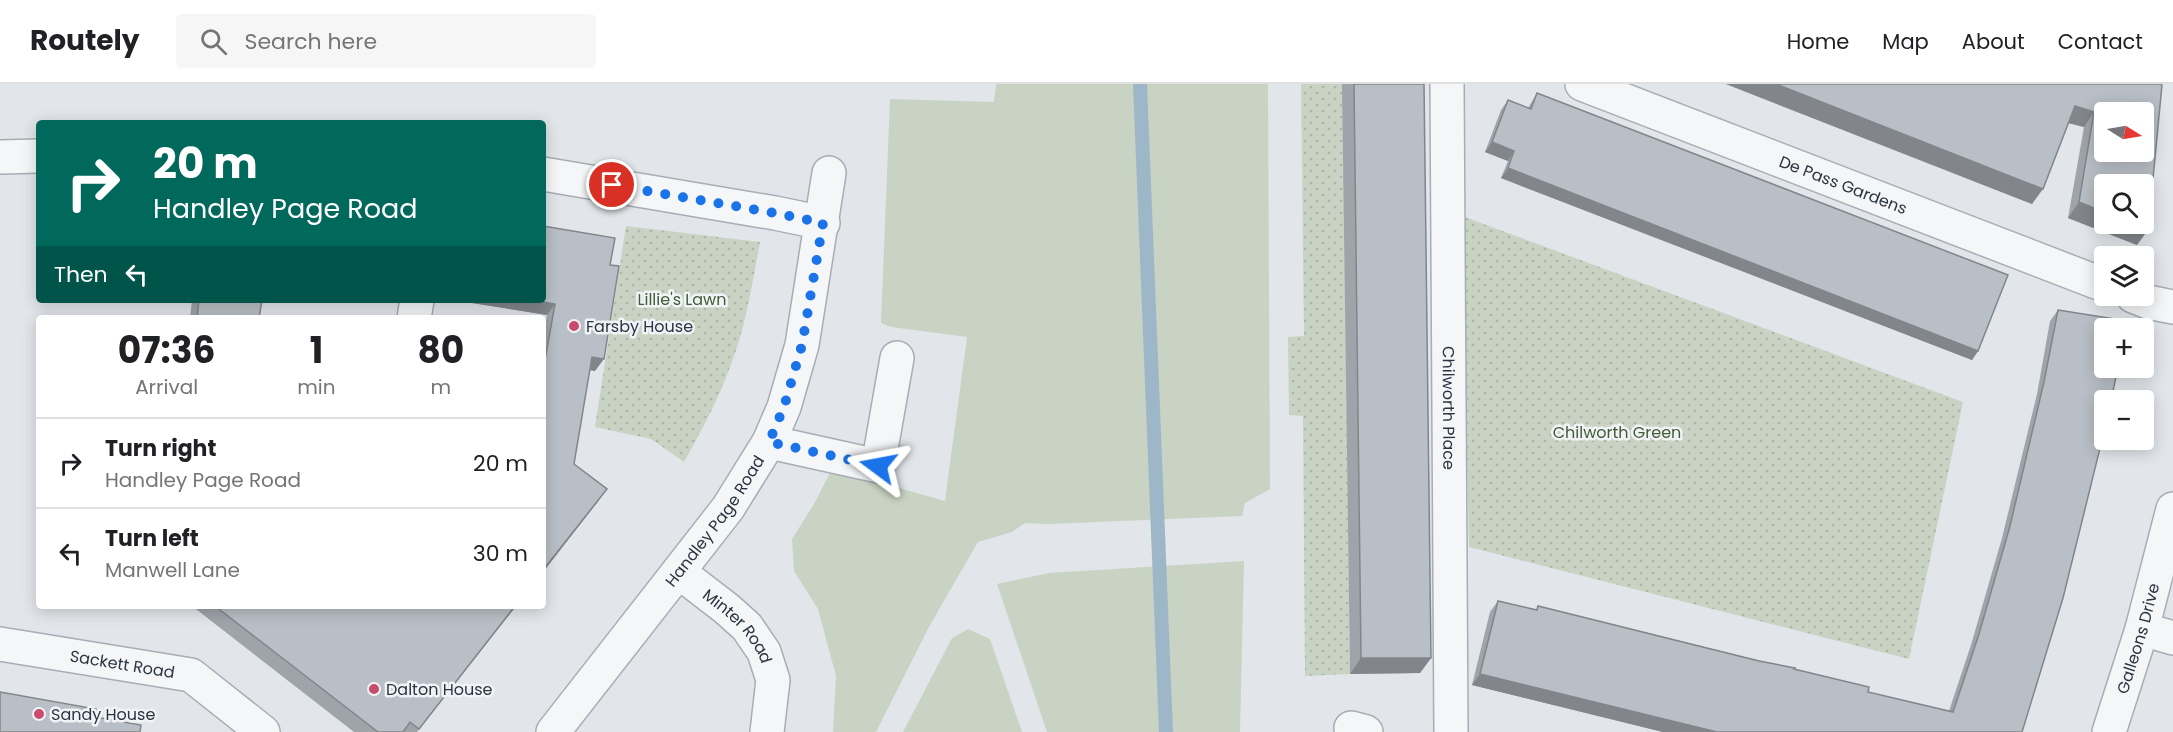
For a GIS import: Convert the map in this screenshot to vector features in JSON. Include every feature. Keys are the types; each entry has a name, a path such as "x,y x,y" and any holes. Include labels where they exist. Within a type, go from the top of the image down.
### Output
{"street":[{"name":"Chilworth Place","path":"1447,84 1451,732"},
{"name":"De Pass Gardens","path":"1582,84 2094,281"},
{"path":"0,157 36,156"},
{"name":"Handley Page Road","path":"553,732 728,507 769,442 784,407 802,345 823,223 829,173"},
{"path":"546,175 823,223"},
{"path":"2154,303 2173,307"},
{"path":"769,442 878,466 897,358"},
{"name":"Galleons Drive","path":"2109,732 2142,629 2173,509"},
{"name":"Minter Road","path":"679,572 747,627 764,652 773,680 767,732"},
{"path":"2142,629 2173,638"},
{"name":"Sackett Road","path":"0,644 191,675 263,732"}],"green space":[{"path":"996,84 1268,84 1270,489 1245,503 1242,516 1025,523 1012,532 978,542 930,625 876,732 833,732 836,676 818,609 794,571 792,539 832,469 945,501 967,337 891,327 881,323 890,99 994,102"},
{"path":"1301,84 1343,84 1350,674 1305,676 1303,416 1289,415 1288,337 1304,336"},
{"name":"Chilworth Green","path":"1462,216 1963,402 1909,659 1469,547"},
{"name":"Lillie's Lawn","path":"626,226 760,242 736,352 715,404 684,462 651,439 595,427"},
{"path":"1244,561 1240,732 1047,732 997,584 1049,573"},
{"path":"968,629 990,639 1022,732 903,732 952,638"}],"building":[{"path":"1354,84 1424,84 1431,658 1361,658"},
{"path":"1776,84 2160,84 2162,85 2153,174 2094,174 2094,208 2079,202 2094,112 2075,106 2043,189"},
{"path":"1537,93 2008,275 1978,351 1508,168 1514,151 1492,142 1508,100 1531,109"},
{"path":"546,226 615,238 610,265 619,266 604,359 592,357 574,464 607,489 546,566 546,354 555,304 546,302"},
{"path":"199,303 262,303 260,315 197,315"},
{"path":"2058,310 2109,318 2094,318 2094,378 2116,378 2113,390 2094,390 2094,450 2100,450 2063,598 2022,732 1717,732 1480,674 1498,601 1537,610 1538,606 1795,668 1869,687 1868,692 1953,712 1979,634 2010,526 2044,382"},
{"name":"Dalton House","path":"219,609 513,609 419,729 410,722 403,732 378,732"},
{"name":"Sandy House","path":"0,692 96,709 95,717 141,725 140,732 0,732"}],"waterway":[{"path":"1140,84 1166,732"}],"place":[{"name":"Farsby House","path":"574,326"},
{"name":"Dalton House","path":"374,689"},
{"name":"Sandy House","path":"39,714"}],"route":[{"path":"612,185 823,223 802,345 784,407 769,442 878,466"}]}
